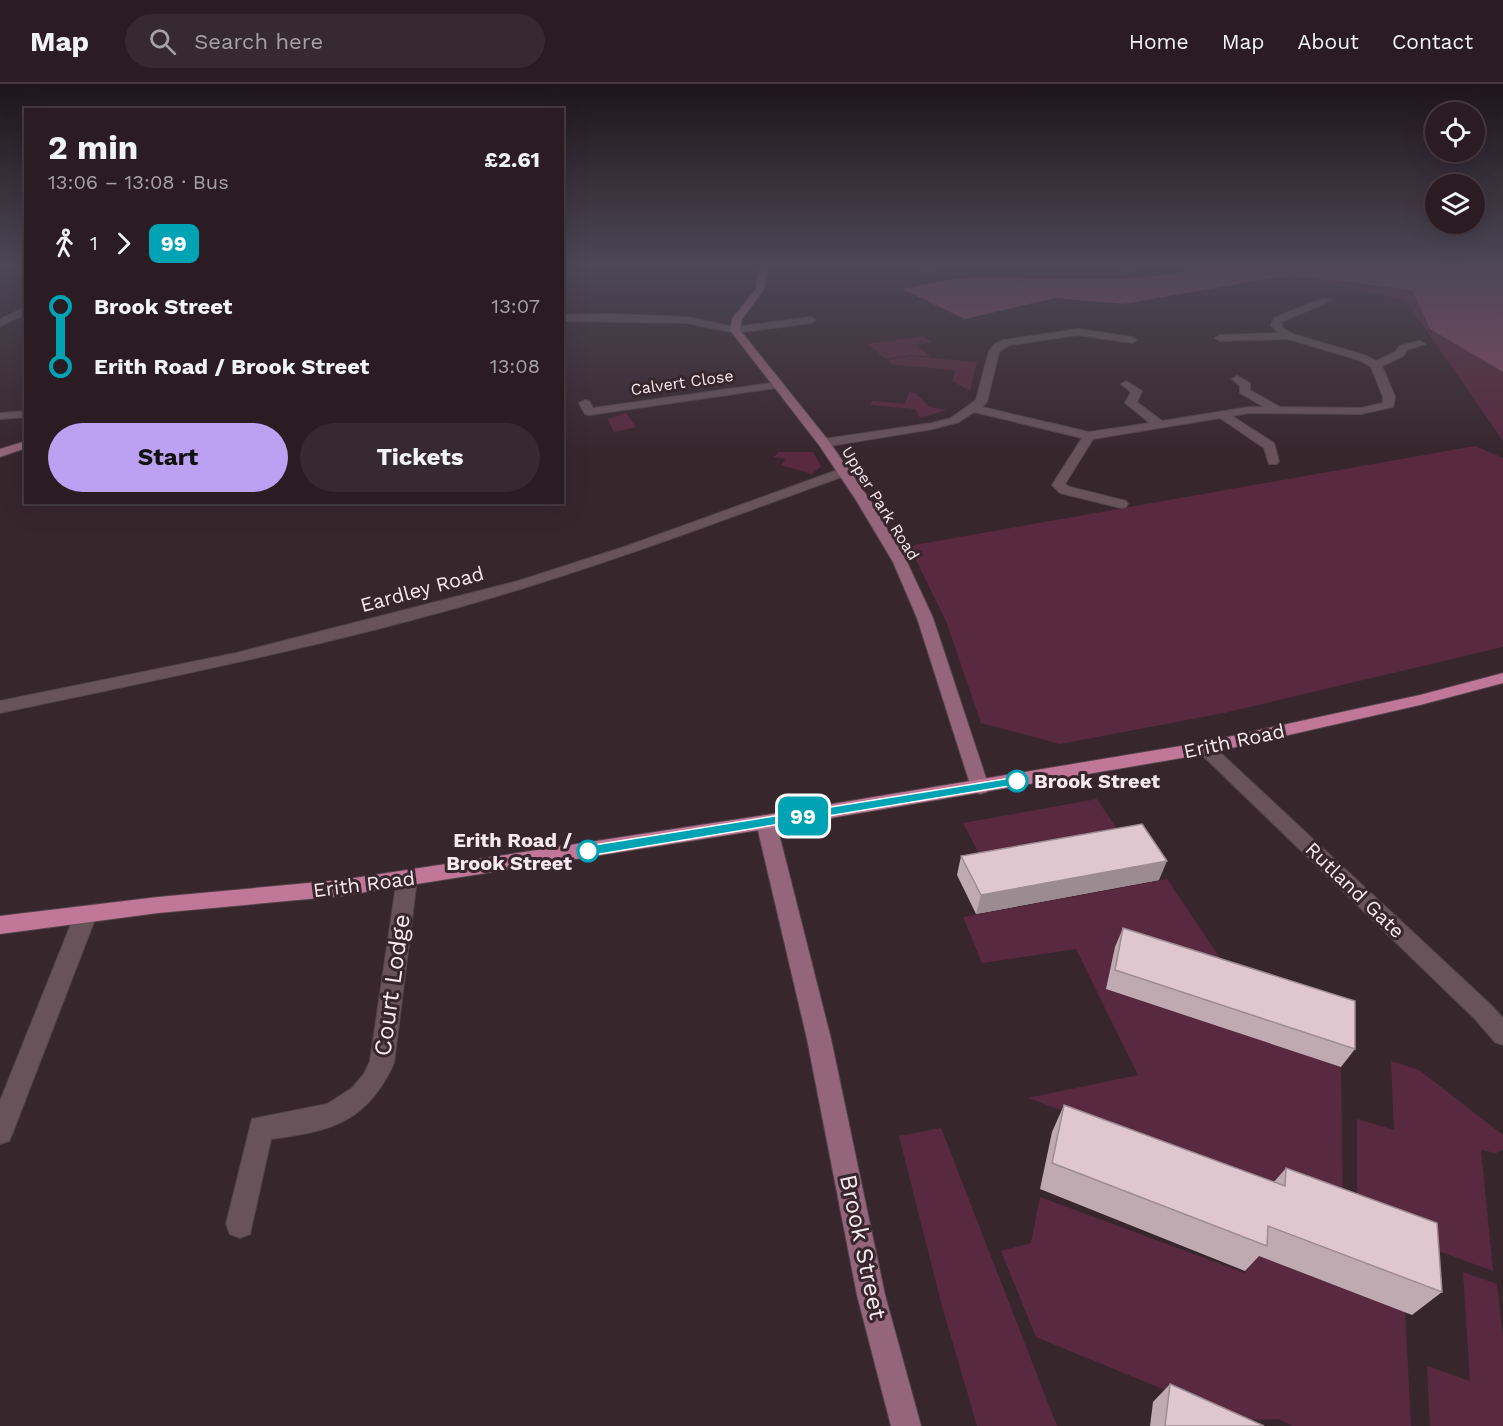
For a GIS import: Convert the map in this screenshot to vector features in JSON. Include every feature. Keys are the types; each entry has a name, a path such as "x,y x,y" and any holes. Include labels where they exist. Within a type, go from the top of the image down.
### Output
{"main road":[{"name":"Erith Road","path":"0,925 407,879 980,787 1205,748 1420,700 1503,678"}],"street":[{"path":"724,328 735,330 753,328"},
{"path":"973,408 1089,436 1276,409 1361,411 1384,408 1389,405 1390,401 1376,364 1288,336 1278,328"},
{"name":"Upper Park Road","path":"735,330 824,444 900,562 925,618 980,787"},
{"path":"824,444 933,426 955,420 984,397 994,351 1004,344 1078,332 1132,340"},
{"path":"1220,338 1288,336"},
{"path":"1376,364 1399,354 1403,348 1420,344"},
{"path":"1237,379 1246,385 1244,391 1276,409"},
{"path":"1126,384 1137,392 1131,403 1161,425"},
{"name":"Calvert Close","path":"590,413 778,385"},
{"path":"0,416 24,414"},
{"path":"1223,415 1270,446 1274,461"},
{"path":"1089,436 1058,485 1065,490 1121,504"},
{"path":"0,453 24,445"},
{"name":"Eardley Road","path":"0,707 236,658 523,584 664,538 843,472"},
{"name":"Rutland Gate","path":"1205,748 1483,1012 1503,1035"},
{"name":"Brook Street","path":"766,822 819,1039 872,1295 906,1426"},
{"name":"Court Lodge","path":"240,1224 261,1128 309,1122 336,1114 357,1101 374,1082 382,1063 407,879"},
{"path":"0,1132 86,914"}],"shaded area":[{"path":"1424,328 1503,328 1503,441"},
{"path":"1503,328 1503,372 1430,329"},
{"path":"923,336 931,342 916,345 931,357 911,355 886,359 868,344"},
{"path":"911,356 977,362 970,391 952,381 955,370 893,365 887,360"},
{"path":"909,392 915,393 930,407 947,410 920,418 915,409 870,405 872,401 905,404"},
{"path":"626,413 636,427 614,432 607,419"},
{"path":"1475,446 1503,458 1503,647 1224,713 1060,744 981,723 946,621 909,546"},
{"path":"778,452 813,452 821,466 812,474 781,465 786,459 774,457"},
{"path":"1097,799 1125,841 986,867 963,823"},
{"path":"1167,879 1232,976 1341,1067 1343,1214 1028,1098 1138,1075 1076,949 982,963 963,917"},
{"path":"1391,1061 1419,1070 1503,1135 1503,1150 1496,1153 1481,1150 1493,1271 1357,1221 1357,1119 1394,1130"},
{"path":"941,1128 1057,1426 977,1426 942,1306 899,1136"},
{"path":"1040,1197 1245,1273 1247,1251 1405,1312 1411,1426 1293,1426 1278,1419 1238,1420 1036,1337 1001,1251 1031,1243"},
{"path":"1463,1272 1497,1284 1503,1337 1503,1426 1430,1426 1427,1366 1470,1381"}],"building":[{"path":"1142,824 1167,861 981,895 961,856"},
{"path":"1123,928 1355,1001 1355,1049 1115,970"},
{"path":"1064,1105 1285,1186 1286,1168 1437,1223 1442,1292 1268,1226 1267,1246 1052,1163"},
{"path":"1170,1384 1264,1426 1165,1426"}],"bus line":[{"name":"99","path":"588,851 1017,781"}],"place":[{"name":"Brook Street","path":"1017,781"},
{"name":"Erith Road / Brook Street","path":"588,851"}]}
